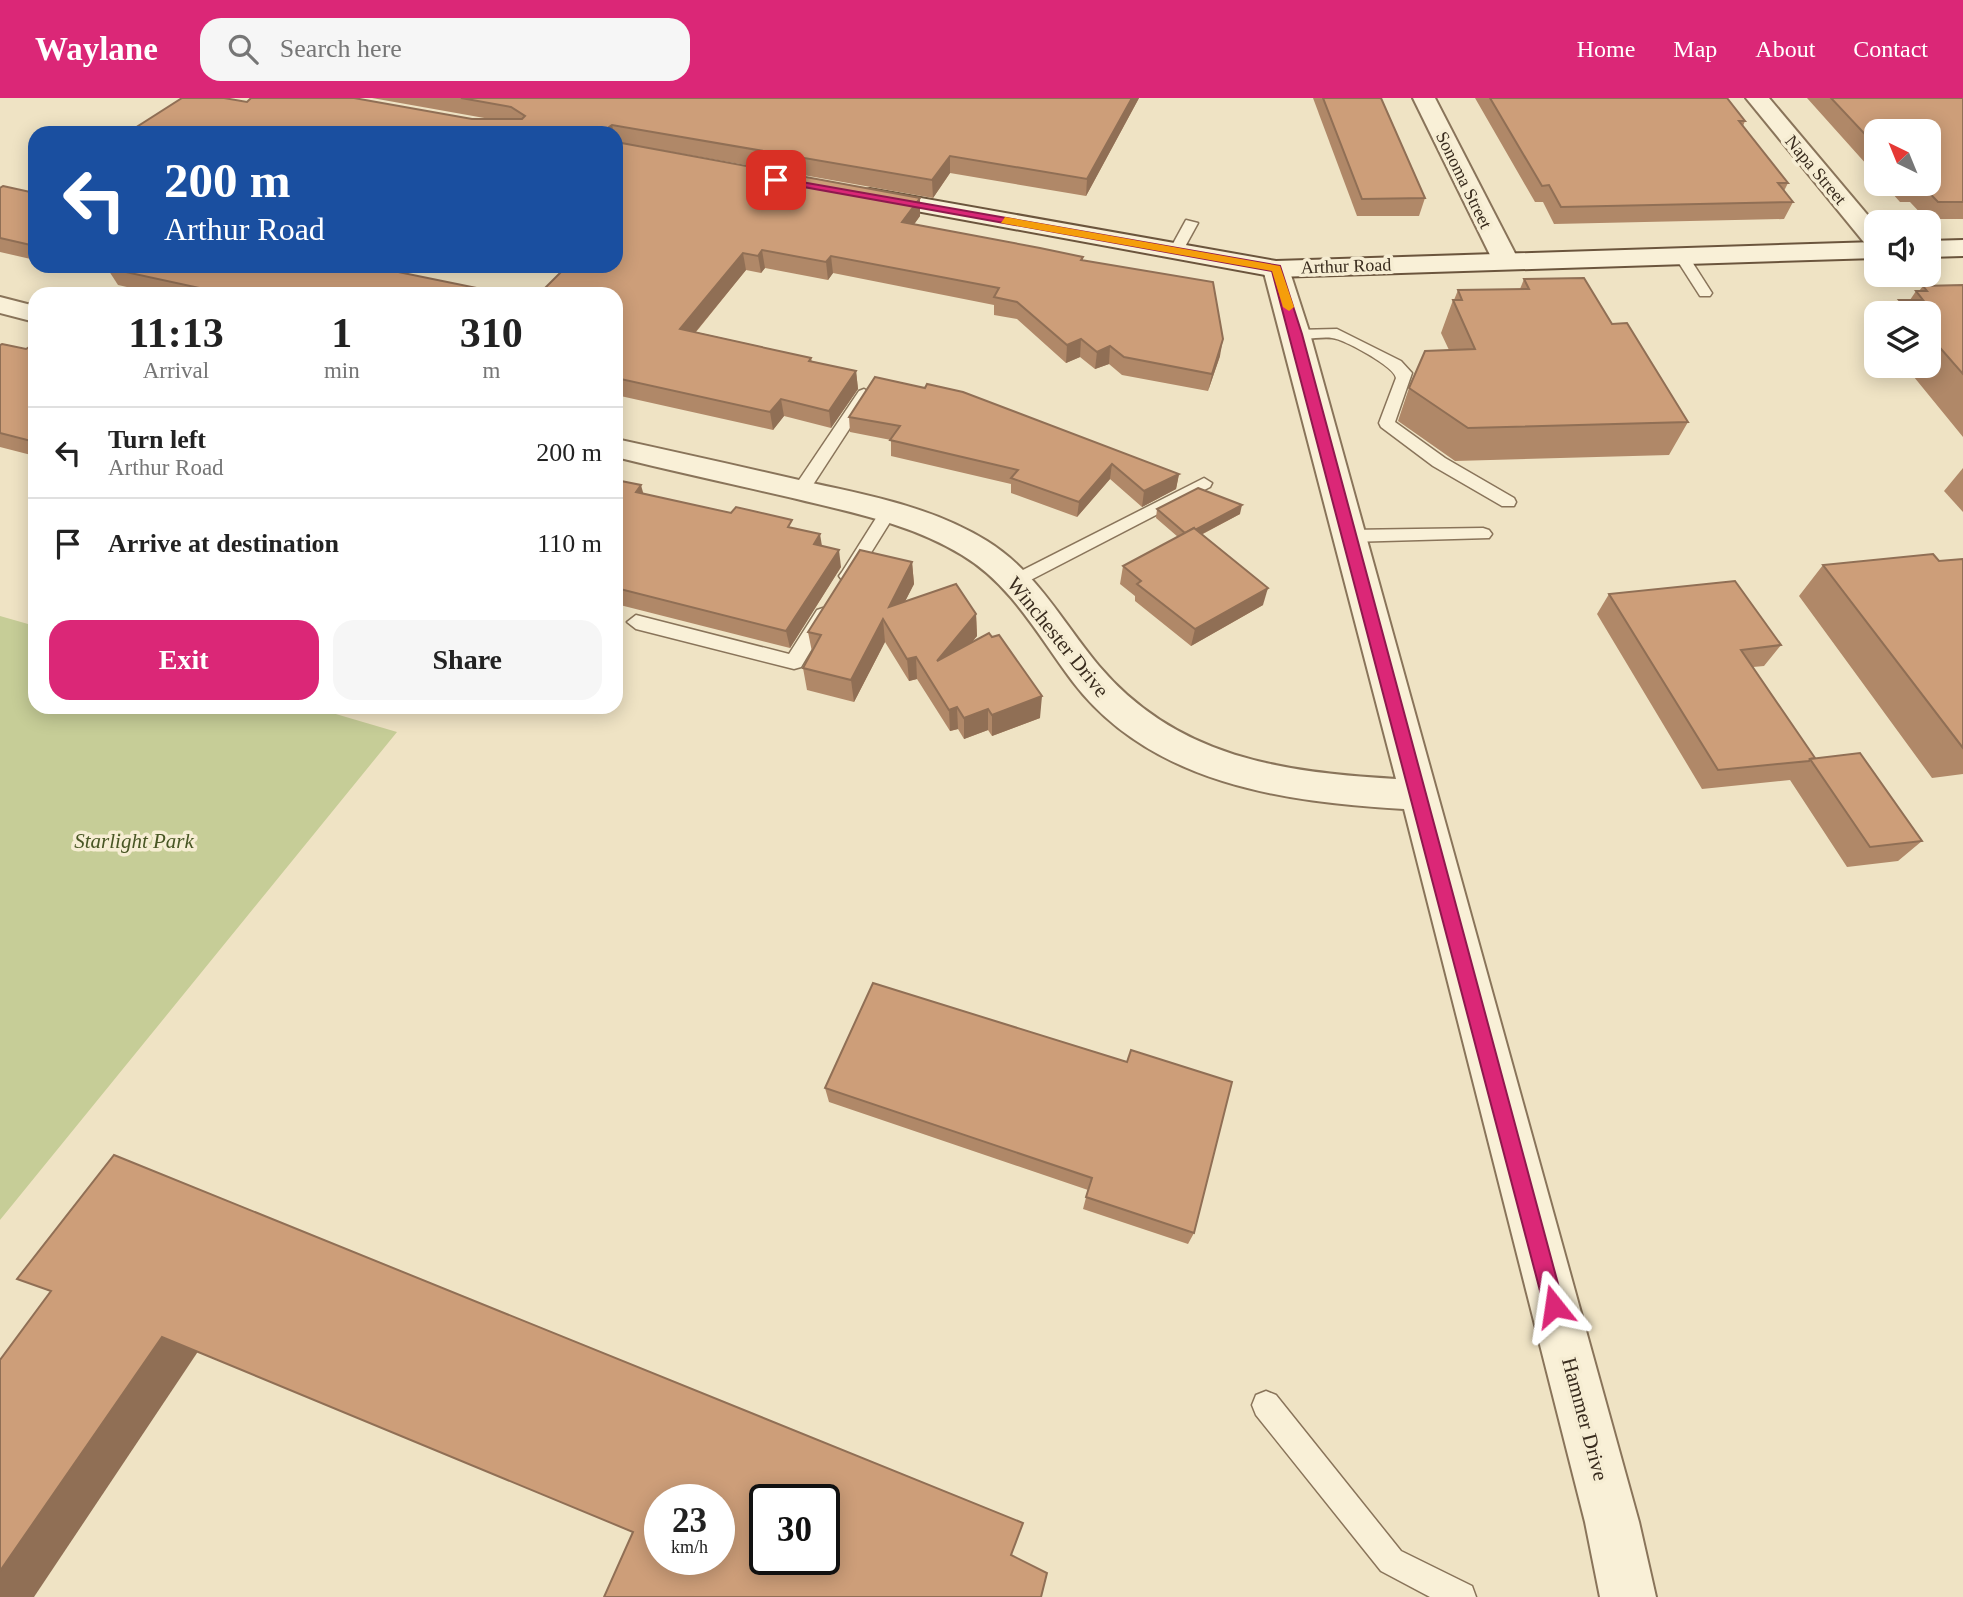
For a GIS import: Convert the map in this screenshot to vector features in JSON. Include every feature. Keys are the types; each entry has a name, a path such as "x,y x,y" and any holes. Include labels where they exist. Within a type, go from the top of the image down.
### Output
{"street":[{"name":"Sonoma Street","path":"1424,98 1506,261"},
{"name":"Napa Street","path":"1757,98 1864,227"},
{"name":"Arthur Road","path":"848,192 1276,269 1864,250"},
{"path":"1941,249 1963,248"},
{"name":"Hammer Drive","path":"1276,269 1296,334 1609,1508 1628,1597"},
{"name":"Winchester Drive","path":"623,450 889,511 960,540 991,558 1014,581 1103,695 1131,721 1167,745 1214,765 1290,784 1417,795"}],"lane":[{"path":"1176,251 1191,223"},
{"path":"1682,257 1705,293"},
{"path":"1296,334 1337,333 1396,364 1404,373 1404,378 1387,423 1439,462 1508,502"},
{"path":"800,490 873,381"},
{"path":"1014,581 1204,483"},
{"path":"636,622 793,662 889,511"},
{"path":"1349,536 1483,534"},
{"path":"1266,1405 1391,1561 1461,1597"}],"green space":[{"name":"Starlight Park","path":"0,616 28,624 28,714 336,714 397,732 0,1220"}],"building":[{"path":"182,98 224,98 247,102 251,98 354,98 472,119 522,119 525,116 511,107 461,98 1132,98 1087,179 950,156 932,180 612,125 138,126"},
{"path":"1323,98 1381,98 1425,198 1362,199"},
{"path":"1490,98 1727,98 1745,121 1739,121 1788,183 1778,183 1793,202 1561,207 1549,185 1542,186"},
{"path":"1831,98 1963,98 1963,202 1938,202 1932,196 1941,196 1941,119 1864,119 1864,133"},
{"path":"623,143 920,198 902,222 1083,257 1081,260 1213,282 1223,339 1212,374 1124,357 1110,346 1097,352 1081,339 1067,345 1017,302 994,297 999,288 831,256 826,262 762,250 758,256 743,253 680,329 811,358 809,361 856,371 829,411 781,399 770,412 623,380 623,287 546,287 560,273 623,273"},
{"path":"3,186 28,191 28,244 0,238 0,188"},
{"path":"130,273 403,273 472,287 195,287"},
{"path":"1584,278 1612,324 1627,323 1688,422 1468,428 1409,388 1425,351 1475,349 1453,300 1462,300 1458,290 1529,289 1524,279"},
{"path":"1963,285 1963,374 1941,349 1941,301 1899,300 1923,300 1916,291 1927,291 1924,287"},
{"path":"0,345 28,348 28,440 0,433"},
{"path":"875,377 925,388 927,384 963,392 1179,474 1144,491 1112,464 1079,502 1011,478 1018,470 890,440 900,426 849,417"},
{"path":"623,481 641,485 636,492 731,513 736,507 792,520 788,527 820,534 814,544 839,550 786,631 623,590"},
{"path":"1198,488 1242,505 1185,533 1157,509"},
{"path":"1194,528 1268,588 1195,629 1137,584 1141,581 1123,566"},
{"path":"860,550 912,562 889,607 956,584 976,614 937,661 989,633 992,637 999,635 1042,696 992,715 988,709 964,718 957,707 949,710 916,657 907,659 883,619 851,680 803,668 821,635 808,632"},
{"path":"1933,554 1939,561 1963,559 1963,748 1823,565"},
{"path":"1735,581 1781,645 1741,650 1815,758 1809,761 1718,770 1609,594"},
{"path":"1860,753 1922,841 1870,847 1810,759"},
{"path":"873,983 1127,1062 1131,1050 1232,1082 1194,1233 1086,1197 1092,1178 825,1088"},
{"path":"114,1155 1023,1523 1011,1555 1047,1573 1041,1597 604,1597 633,1532 162,1337 0,1571 0,1360 51,1291 17,1279"}],"slow traffic":[{"path":"1005,220 1276,269 1289,307"}],"route":[{"path":"776,180 1276,269 1290,311 1554,1306"}]}
